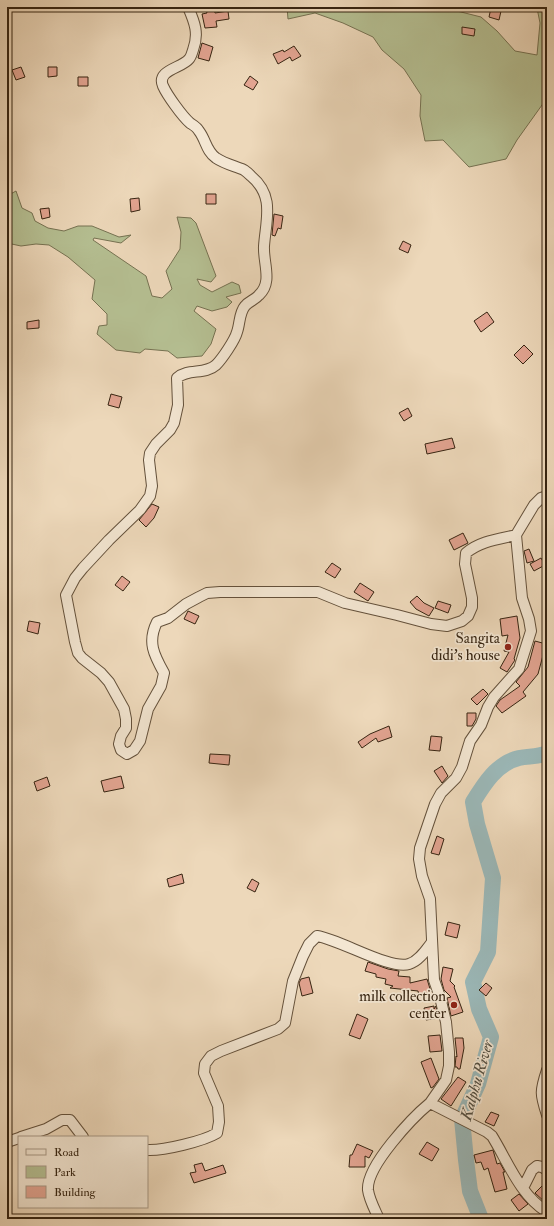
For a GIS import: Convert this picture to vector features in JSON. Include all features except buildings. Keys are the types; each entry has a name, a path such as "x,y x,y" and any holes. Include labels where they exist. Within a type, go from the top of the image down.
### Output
{"street":[{"path":"188,7 194,20 197,35 195,45 190,58 181,65 169,70 163,76 162,84 166,92 189,122 199,130 210,153 222,162 245,170 261,185 265,194 268,209 268,221 264,248 267,279 264,290 259,296 250,301 244,307 240,317 238,331 234,340 215,366 208,369 182,373 177,378 178,405 174,423 170,430 156,444 150,453 149,460 152,486 150,496 140,510 108,540 83,568 75,578 66,595 74,642 78,653 109,682 124,709 126,728 119,744 121,750 127,754 134,750 140,741 148,708 161,686 164,673 156,659 153,648 151,639 154,628 157,622 168,618 186,604 207,594 220,592 318,592 345,603 381,612 398,614 431,624 447,626 462,622 468,616 472,606 472,598 465,564 466,553 473,547 492,540 516,535"},
{"path":"379,1219 368,1190 372,1174 396,1137 430,1103 446,1080 449,1066 446,1022 434,980 430,899 422,876 419,859 420,848 435,804 441,793 456,778 462,767 470,741 481,725 488,707 494,697 519,669 531,631 529,619 522,598 516,535 534,505 541,498 547,496"},
{"path":"148,1150 188,1143 210,1137 217,1133 219,1122 218,1106 204,1073 205,1064 211,1056 278,1029 285,1023 293,981 309,944 317,936 327,938 395,964 409,964 422,956 432,942"},
{"path":"547,1070 542,1083 541,1097 547,1115"},
{"path":"430,1103 492,1136 523,1188 536,1204 547,1212"},
{"path":"23,1136 46,1129 62,1120 70,1120 82,1136"},
{"path":"7,1142 18,1138"},
{"path":"523,1188 532,1170 537,1166 547,1170"}],"green space":[{"path":"287,7 439,7 440,10 453,10 481,17 497,31 515,51 537,55 540,23 537,8 547,7 547,98 517,140 506,159 469,167 443,140 425,141 420,116 421,95 404,69 382,50 373,37 343,23 315,13 288,19"},
{"path":"16,191 22,208 32,213 35,221 48,228 64,231 78,226 92,226 119,237 131,235 121,243 94,238 93,240 146,276 152,296 162,298 172,289 166,271 180,249 181,232 177,217 191,218 196,223 216,276 211,282 197,279 200,285 212,292 232,282 239,285 241,293 226,297 232,302 227,307 212,311 197,306 194,311 216,329 211,344 202,356 177,358 168,351 145,349 140,353 116,350 97,334 99,326 107,325 107,314 92,299 95,280 68,257 49,245 36,244 21,246 7,243 7,196"}],"waterway":[{"name":"Kalphu River","path":"481,1219 470,1191 462,1119 478,1084 491,1037 479,1009 473,982 488,952 493,878 477,824 473,802 487,781 504,764 519,758 547,753"}],"place":[{"name":"Sangita didi's house","path":"508,647"},
{"name":"milk collection center","path":"454,1005"}]}
